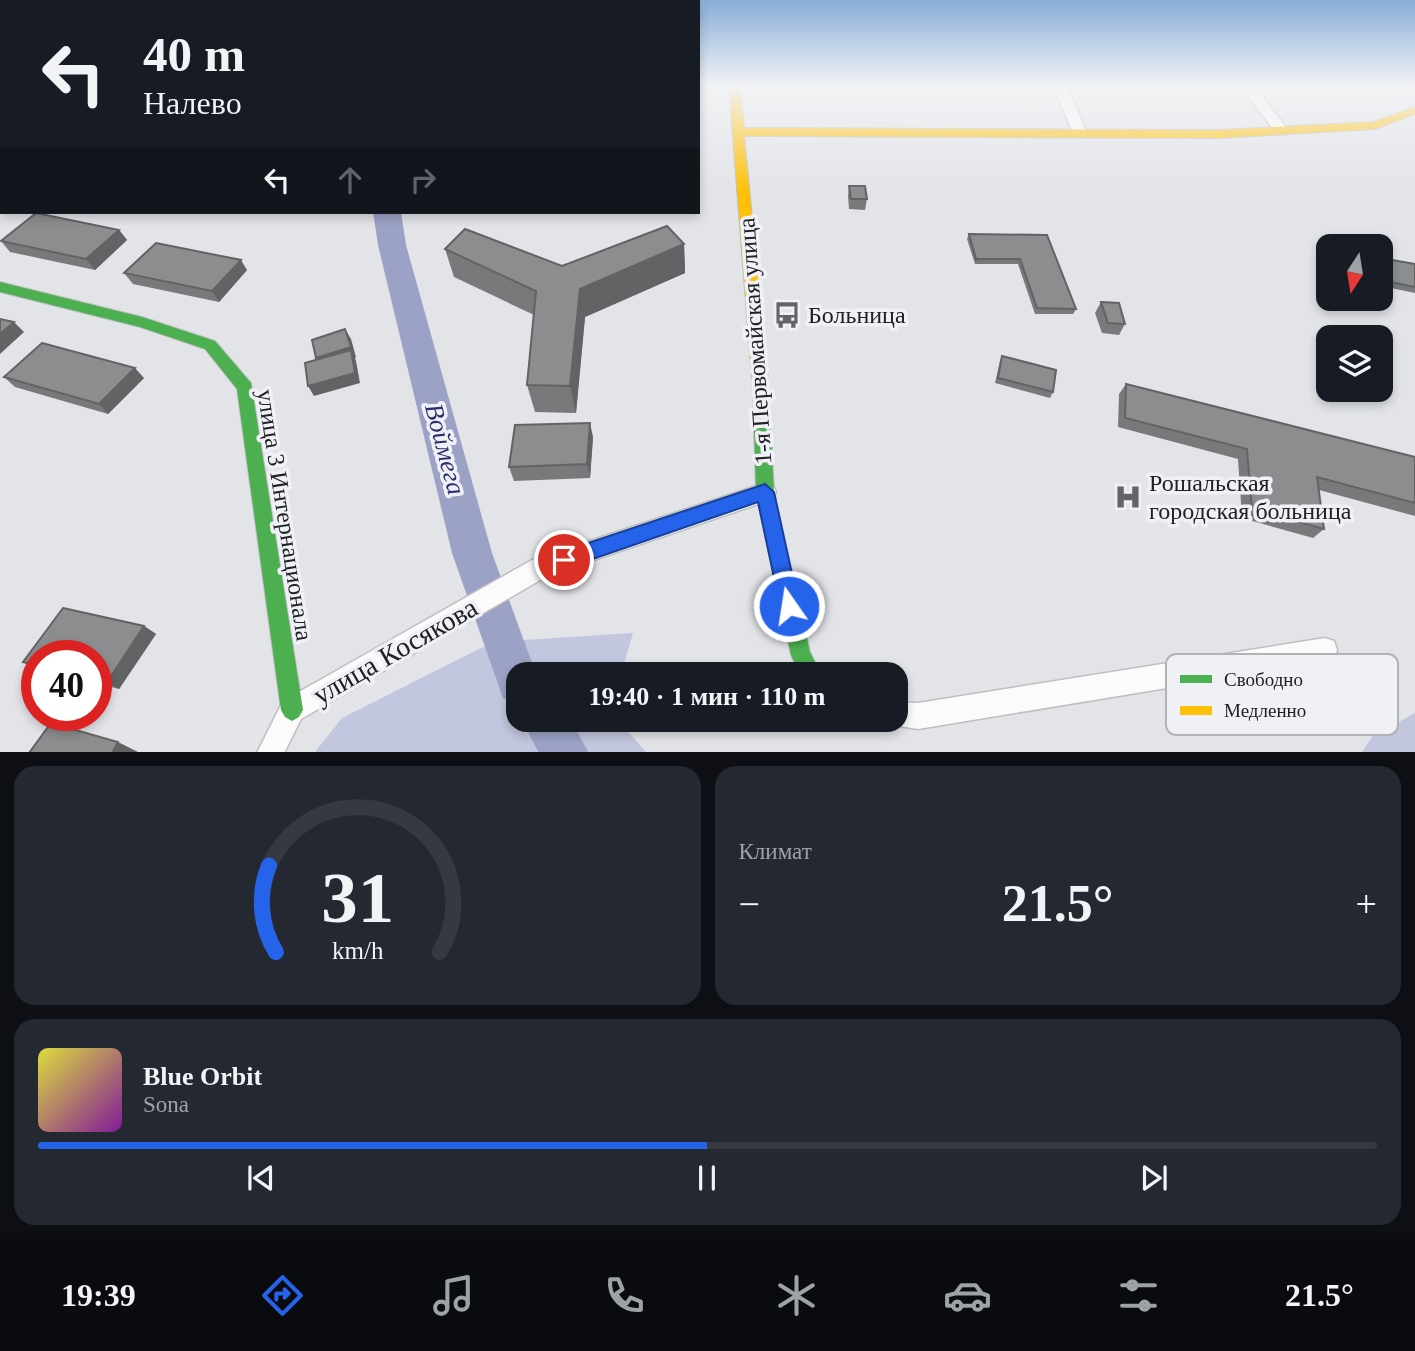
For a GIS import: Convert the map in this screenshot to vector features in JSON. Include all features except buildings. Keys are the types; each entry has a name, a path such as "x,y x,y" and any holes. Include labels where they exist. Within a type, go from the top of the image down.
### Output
{"street":[{"name":"1-я Первомайская улица","path":"737,121 759,358 765,492 805,662"},
{"path":"1075,121 1080,133"},
{"path":"1274,121 1282,131"},
{"path":"738,132 1282,131 1375,125 1385,121"},
{"name":"улица 3 Интернационала","path":"0,287 142,321 210,345 245,387 292,710"},
{"name":"улица Косякова","path":"270,752 292,710 540,568 765,492"},
{"path":"1300,654 1325,650"},
{"path":"908,716 1166,676"}],"shaded area":[{"path":"633,633 625,662 506,662 506,732 628,732 646,752 315,752 342,718 493,642"},
{"path":"1415,713 1415,752 1362,752 1376,735 1398,735 1398,722"}],"waterway":[{"name":"Воймега","path":"387,214 392,245 472,553 511,662"},
{"name":"Воймега","path":"552,732 565,752"}],"traffic: fast":[{"path":"0,287 142,322 210,345 245,387 292,710"},
{"path":"761,392 765,492 805,662"}],"traffic: slow":[{"path":"737,121 761,392"},
{"path":"738,132 1219,134 1375,125 1385,121"}],"place":[{"name":"Больница","path":"787,315"},
{"name":"Рошальская городская больница","path":"1128,497"}],"route":[{"path":"564,560 765,492 789,606"}]}
